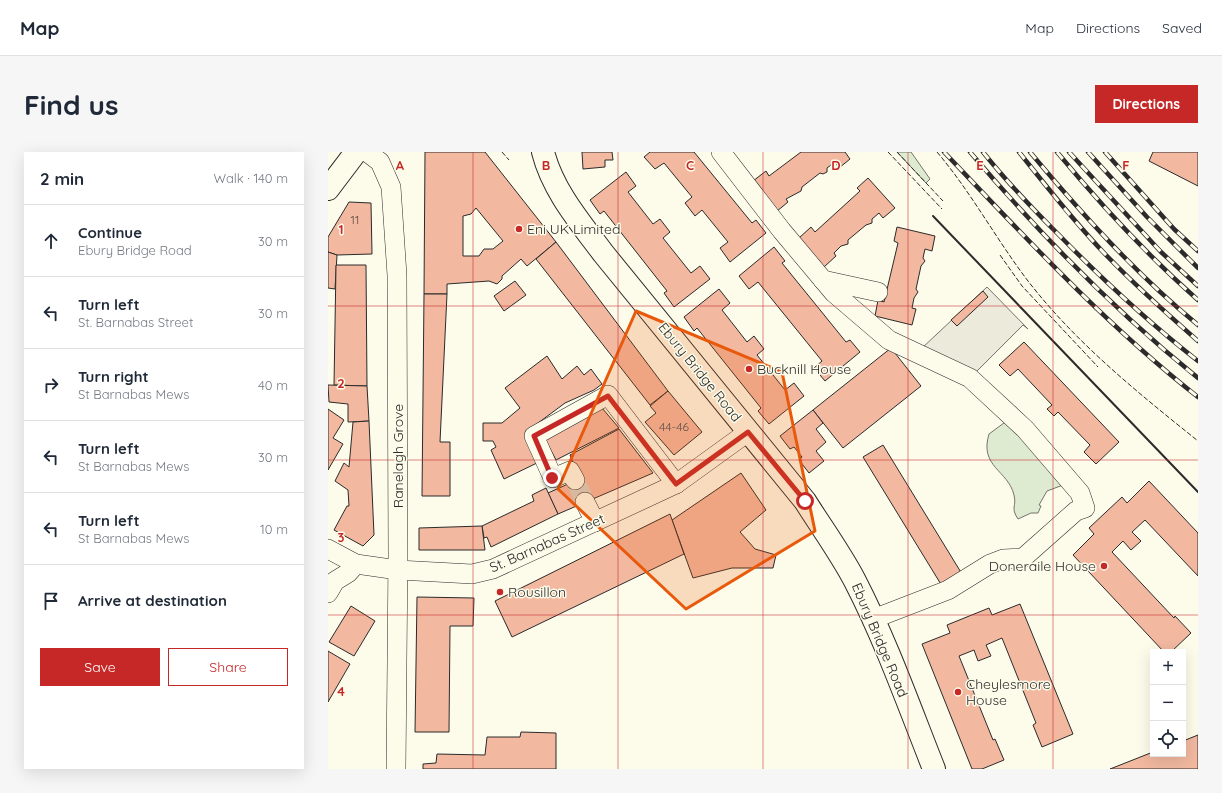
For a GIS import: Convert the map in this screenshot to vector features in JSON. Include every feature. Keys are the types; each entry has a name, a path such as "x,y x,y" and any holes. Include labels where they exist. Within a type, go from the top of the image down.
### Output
{"main road":[{"path":"328,189 356,152"},
{"name":"Ebury Bridge Road","path":"543,152 547,168 557,188 603,253 805,501 854,580 873,619 934,769"}],"street":[{"name":"Ranelagh Grove","path":"368,152 380,162 385,170 391,187 397,283 398,570 396,769"},
{"path":"721,152 782,231 834,293 889,340 970,378 1025,429 1080,493 1085,508 1076,510 1024,558 1003,559 990,564 948,590 873,619"},
{"path":"823,280 878,292"},
{"path":"575,480 570,471 552,478 534,436 608,396 676,484"},
{"name":"St. Barnabas Street","path":"328,549 356,564 398,570 472,574 493,569 676,484 748,432"},
{"path":"585,502 595,522"},
{"path":"328,593 335,581 348,573 356,564"}],"highlighted area":[{"path":"636,311 782,372 815,531 686,609 558,489"}],"green space":[{"path":"897,152 911,152 930,179 926,183"},
{"path":"1008,420 1063,485 1047,491 1039,505 1041,506 1038,513 1031,513 1018,519 1014,512 1015,499 1011,487 991,461 988,454 987,445 989,434"}],"shaded area":[{"path":"987,287 1028,329 1023,325 970,378 921,349"}],"building":[{"name":"Eni UK Limited","path":"425,152 485,152 556,242 527,266 521,259 502,276 502,279 497,284 489,281 447,284 447,294 424,294","holes":["476,208 503,241 493,249 484,249 479,256 463,256 463,216 471,214"]},
{"path":"582,152 612,152 613,160 605,160 605,167 583,169"},
{"path":"650,152 694,152 752,223 756,220 766,233 730,262 720,248 728,242 702,210 695,216 685,203 692,197 664,163 655,169 644,157"},
{"path":"801,152 845,152 850,159 839,168 835,162 827,168 827,172 823,174 820,173 802,187 801,191 786,199 788,202 776,212 753,181 766,171 769,176"},
{"path":"1153,152 1198,152 1198,186 1149,161"},
{"path":"626,172 636,186 628,192 653,224 660,219 670,232 663,238 691,273 700,266 710,279 674,307 664,293 667,291 604,211 600,214 590,200"},
{"path":"868,178 895,208 883,218 879,213 872,219 872,223 866,225 848,240 848,244 841,246 834,253 836,256 824,267 799,238 811,227 815,232 860,191 857,188"},
{"path":"349,202 371,203 372,254 337,255 328,252 328,237"},
{"path":"897,227 935,236 932,251 925,249 923,258 925,261 921,266 916,289 918,292 914,298 912,308 916,309 912,325 875,316 878,300 884,302 898,243 894,241"},
{"path":"556,242 668,391 650,405 536,259"},
{"path":"774,247 785,261 782,263 846,342 850,340 860,352 825,381 814,368 822,361 758,282 749,289 739,276"},
{"path":"328,252 337,255 335,289 328,288"},
{"path":"336,265 366,265 367,386 334,385"},
{"path":"515,281 526,295 504,311 494,296"},
{"name":"Bucknill House","path":"719,289 730,303 722,310 747,342 754,336 764,349 757,355 785,390 794,383 804,396 769,424 758,411 761,408 697,328 694,331 684,317"},
{"path":"983,291 988,297 957,326 951,320"},
{"path":"424,294 447,294 440,442 450,442 450,496 422,496"},
{"path":"1024,342 1119,442 1096,464 1084,452 1090,445 1058,412 1054,416 1047,409 1052,405 1018,369 1010,376 999,365"},
{"path":"891,348 921,386 843,448 813,410"},
{"path":"547,356 562,379 577,366 584,375 591,369 602,384 594,390 565,403 534,426 539,462 504,479 491,450 496,447 493,441 483,441 483,423 502,423 520,408 505,388"},
{"path":"328,385 367,386 369,421 348,422 348,404 329,402"},
{"path":"668,391 702,432 674,455 645,422 656,413 650,406"},
{"path":"602,408 619,428 556,460 545,439"},
{"path":"328,409 344,420 333,438 343,444 328,470"},
{"path":"813,410 823,423 816,429 826,442 816,451 824,461 809,473 799,460 802,457 794,447 790,449 780,436"},
{"path":"369,421 374,535 363,546 334,530 347,506 349,506 348,490 335,481 344,463 349,467 353,422"},
{"path":"619,429 653,473 558,514 548,493 579,479 570,455"},
{"path":"883,445 962,574 942,586 863,457"},
{"path":"741,473 766,510 740,532 755,549 776,555 773,568 732,568 693,578 672,520"},
{"name":"Doneraile House","path":"1149,481 1198,533 1198,576 1145,520 1132,532 1141,541 1131,550 1123,541 1112,552 1174,618 1175,616 1191,633 1174,649 1161,649 1073,555 1094,534 1089,528 1122,497 1127,503"},
{"path":"546,488 558,514 491,547 487,537 484,538 482,526 534,501 532,495"},
{"path":"670,514 684,554 512,637 495,601"},
{"path":"482,526 485,550 419,550 419,528"},
{"path":"417,597 474,598 473,626 450,626 449,732 415,732"},
{"name":"Cheylesmore House","path":"1020,604 1073,734 1042,747 1033,725 1036,723 1002,638 986,645 991,656 978,661 974,650 959,656 993,740 995,739 1004,760 982,769 972,769 922,644 950,633 947,625 989,608 992,615"},
{"path":"351,606 375,621 354,656 329,642"},
{"path":"328,651 350,664 328,702"},
{"path":"521,732 556,733 556,769 423,769 423,764 436,763 437,754 485,755 487,737 520,737"},
{"path":"1198,735 1198,769 1110,769 1150,753 1150,757 1186,757 1186,740"}],"tunnel":[{"path":"575,480 585,502"}],"railway":[{"path":"944,152 1035,248 1098,310 1130,340 1198,397"},
{"path":"970,152 1023,212 1079,270 1137,326 1198,378"},
{"path":"983,152 1028,204 1091,266 1143,315 1198,361"},
{"path":"1019,152 1072,218 1106,255 1151,299 1198,341"},
{"path":"1030,152 1110,243 1153,285 1198,325"},
{"path":"1057,152 1125,229 1198,300"},
{"path":"1069,152 1161,252 1198,286"},
{"path":"1088,152 1147,217 1198,268"},
{"path":"1105,152 1174,229 1198,251"}],"fence":[{"path":"502,152 509,160"},
{"path":"888,152 942,209"},
{"path":"897,152 943,201"},
{"path":"937,152 961,183 1016,265 1047,304 1108,366 1198,441"},
{"path":"1000,255 1022,286 1098,367"}],"wall":[{"path":"933,216 1198,492"}],"place":[{"name":"Eni UK Limited","path":"519,229"},
{"name":"Bucknill House","path":"749,369"},
{"name":"Doneraile House","path":"1104,566"},
{"name":"Rousillon","path":"500,592"},
{"name":"Cheylesmore House","path":"958,692"}],"route":[{"path":"552,478 534,436 608,396 676,484 748,432 805,501"}]}
